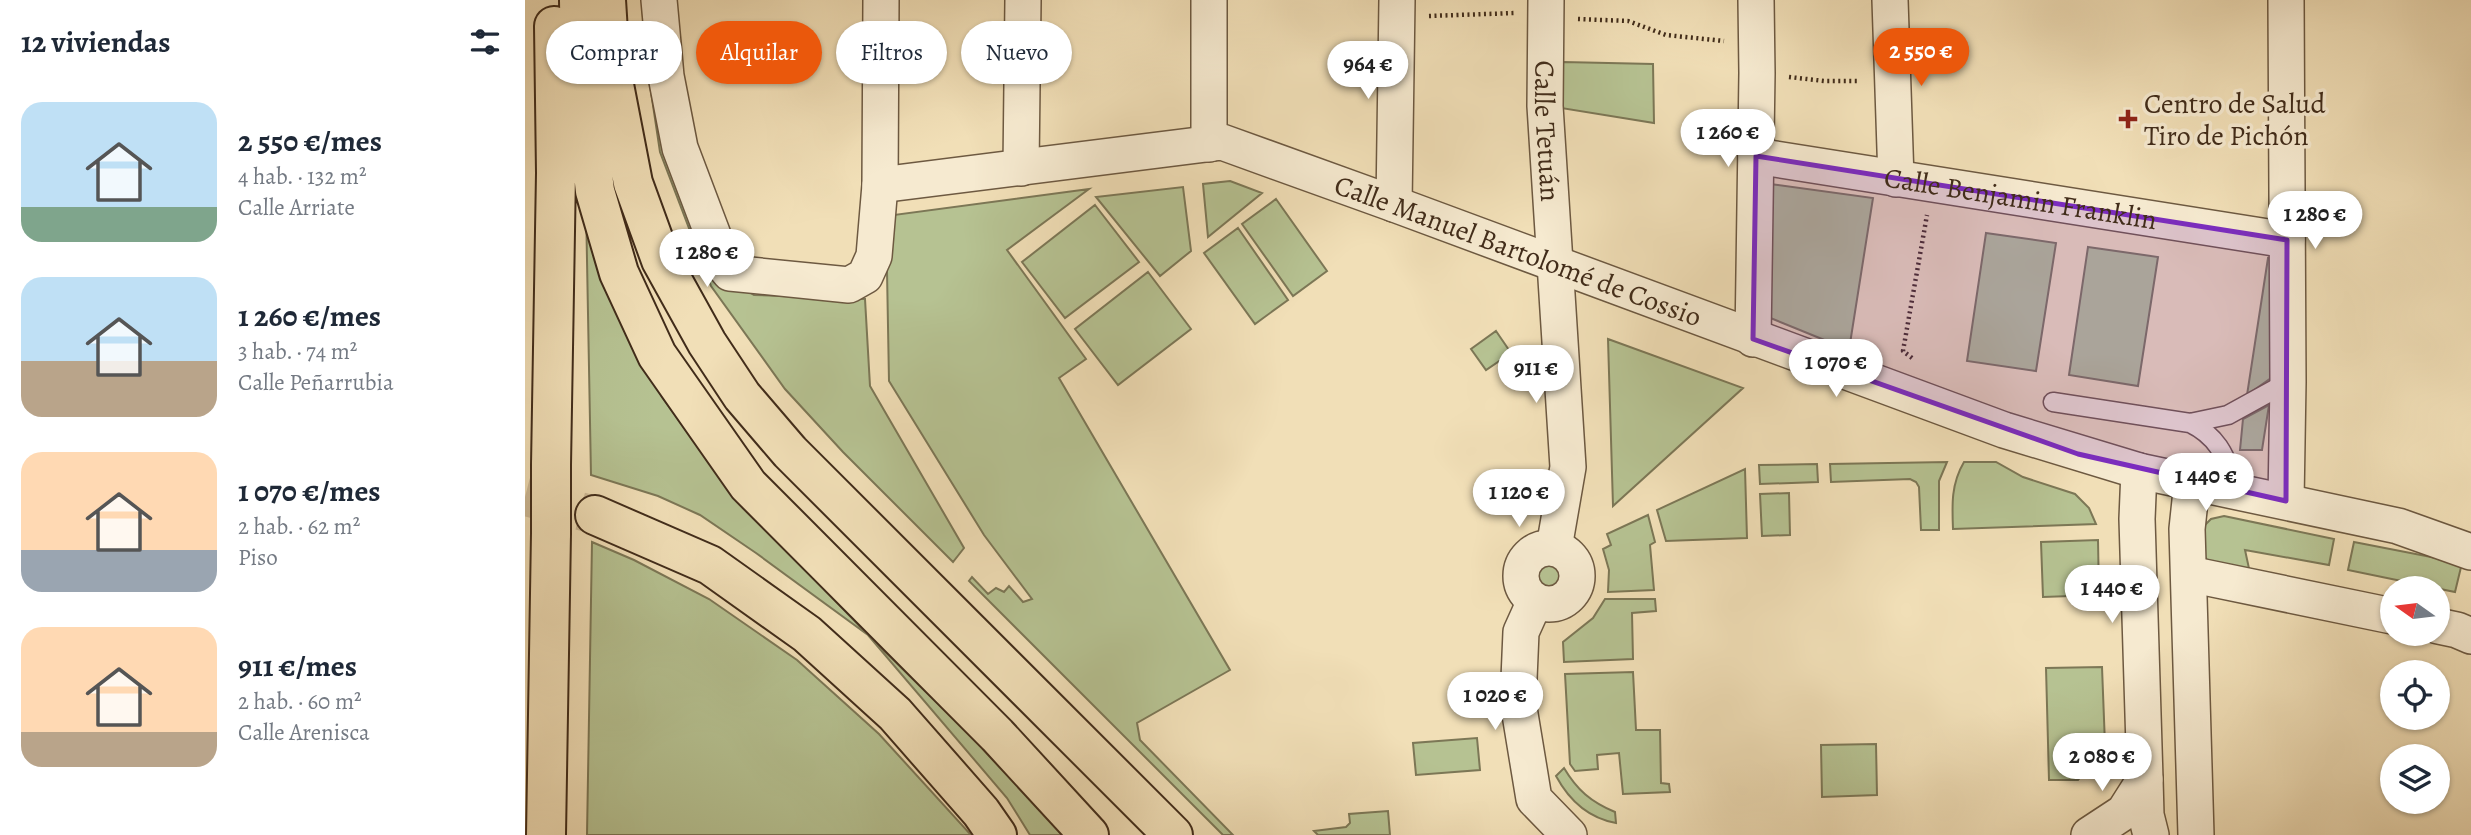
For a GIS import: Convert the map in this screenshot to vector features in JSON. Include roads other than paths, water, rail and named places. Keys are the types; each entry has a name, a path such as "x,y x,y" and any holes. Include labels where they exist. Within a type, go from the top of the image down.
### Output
{"highway":[{"path":"546,835 556,173 554,0"},
{"path":"579,0 580,64 595,191 619,273 657,355 748,485 997,735 1089,835"},
{"path":"607,0 610,64 633,183 661,260 707,343 741,396 798,461 1173,835"},
{"path":"595,515 710,565 807,635 895,714 997,835"}],"street":[{"path":"659,0 666,76 680,148 725,267 730,273 849,285 865,276 874,256 880,186 881,0"},
{"path":"1021,168 1023,0"},
{"path":"1209,0 1209,144"},
{"path":"1753,338 1756,0"},
{"path":"1890,0 1896,179"},
{"path":"2286,0 2286,501"},
{"path":"1394,204 1397,9"},
{"name":"Calle Tetuán","path":"1546,10 1545,106 1567,467 1554,548 1538,550 1528,556 1522,566 1523,589 1535,601 1521,632 1518,702 1534,799 1569,835"},
{"name":"Calle Manuel Bartolomé de Cossio","path":"880,186 1222,142 2004,430 2139,471 2398,526"},
{"name":"Calle Benjamin Franklin","path":"1756,156 2287,240"},
{"path":"2139,471 2137,519 2146,815 2151,835"},
{"path":"2192,482 2187,529 2196,835"},
{"path":"2398,526 2471,531"},
{"path":"2398,526 2471,552"},
{"path":"2189,574 2380,614"},
{"path":"2450,628 2471,636"},
{"path":"2089,835 2124,812 2145,779"}],"lane":[{"path":"2190,423 2228,415 2288,382"},
{"path":"2053,402 2190,423 2208,432 2223,454 2239,491"}],"tunnel":[{"path":"525,497 595,515"}],"place":[{"name":"Centro de Salud Tiro de Pichón","path":"2128,119"}]}
